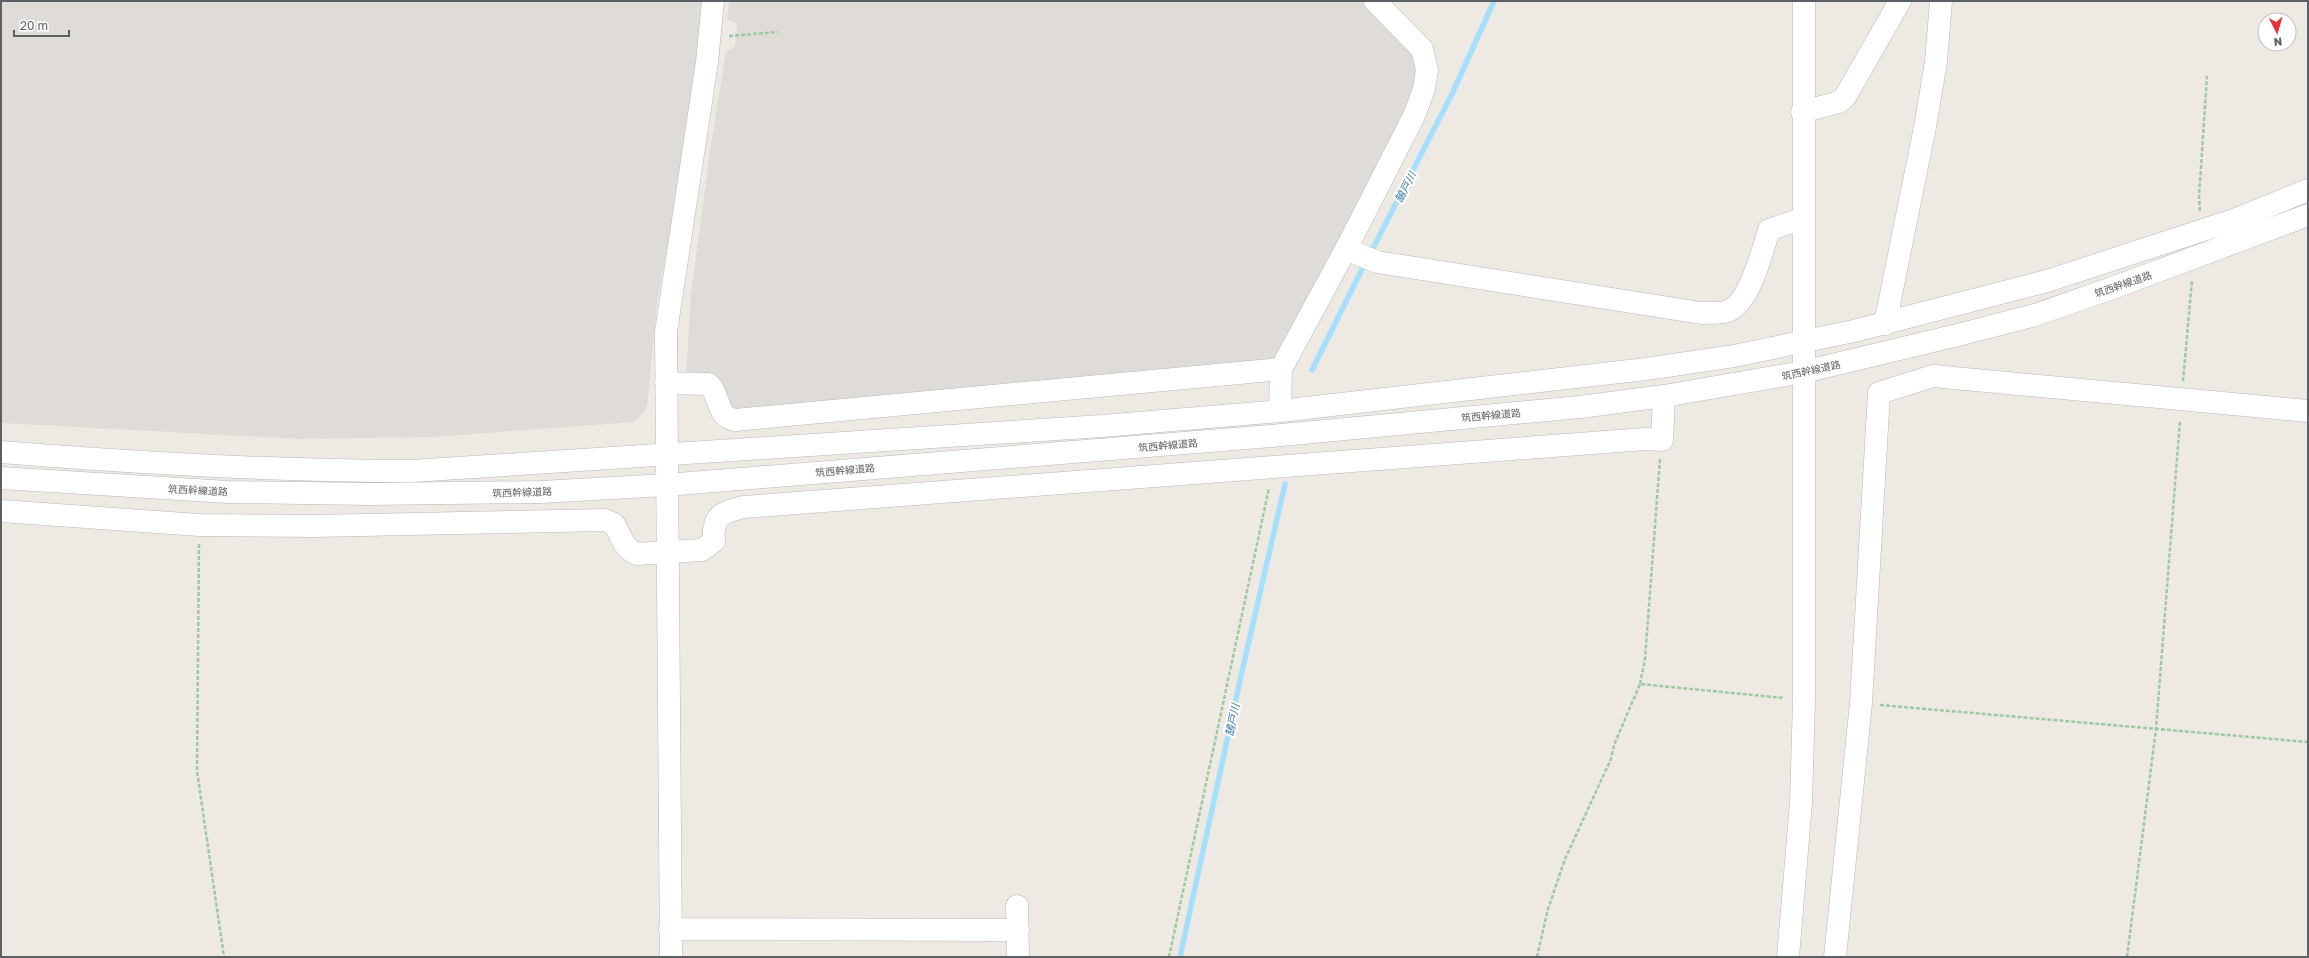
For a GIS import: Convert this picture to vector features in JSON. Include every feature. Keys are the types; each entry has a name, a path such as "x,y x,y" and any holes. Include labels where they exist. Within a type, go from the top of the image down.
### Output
{"street":[{"path":"671,957 668,552 666,485 668,310 711,34 713,1"},
{"path":"1280,411 1281,369 1346,249 1414,116 1424,89 1427,70 1422,49 1375,1"},
{"path":"1788,957 1801,803 1804,700 1804,342 1802,112 1804,1"},
{"path":"1802,112 1839,102 1845,97 1900,1"},
{"path":"1885,324 1925,127 1936,62 1941,1"},
{"path":"1,452 151,464 301,471 412,471 1102,426 1280,411 1646,369 1734,356 1804,342 1885,324 2047,281 2202,231 2308,190"},
{"name":"筑西幹線道路","path":"1,478 228,492 369,494 533,492 666,485 1271,436 1580,407 1664,396 1803,372 1877,356 2035,315 2187,262 2308,215"},
{"path":"1346,249 1377,262 1701,312 1728,311 1740,301 1748,289 1769,230 1803,218"},
{"path":"666,383 708,384 713,388 718,405 725,416 735,420 1281,369"},
{"path":"1835,957 1861,703 1879,393 1933,376 2308,411"},
{"path":"1,511 199,525 313,526 606,520 614,524 619,531 622,542 629,551 637,554 702,550 714,541 713,525 717,518 725,512 744,507 1271,466 1645,439 1662,440 1664,396"},
{"path":"1271,436 1271,466"},
{"path":"1017,906 1018,957"},
{"path":"670,929 1018,930"}],"path":[{"path":"711,34 736,36 778,32"},
{"path":"2202,231 2199,198 2207,76"},
{"path":"2127,957 2156,729 2181,398 2192,282 2187,262"},
{"path":"1537,957 1548,909 1565,859 1611,759 1614,745 1640,684 1645,659 1662,440"},
{"path":"1169,957 1269,486 1271,466"},
{"path":"199,525 197,770 224,957"},
{"path":"1640,684 1804,700"},
{"path":"1861,703 2308,742"}],"shaded area":[{"path":"1,1 704,1 700,64 657,303 647,408 634,422 434,437 299,439 1,423"},
{"path":"729,1 1366,1 1414,49 1419,86 1279,357 1271,360 730,412 686,376 691,293 711,144 726,51 735,47 737,24 727,19"}],"waterway":[{"name":"鵠戸川","path":"1370,254 1453,92 1494,1"},
{"name":"鵠戸川","path":"1312,370 1366,261"},
{"name":"鵠戸川","path":"1180,957 1241,676 1285,484"}]}
